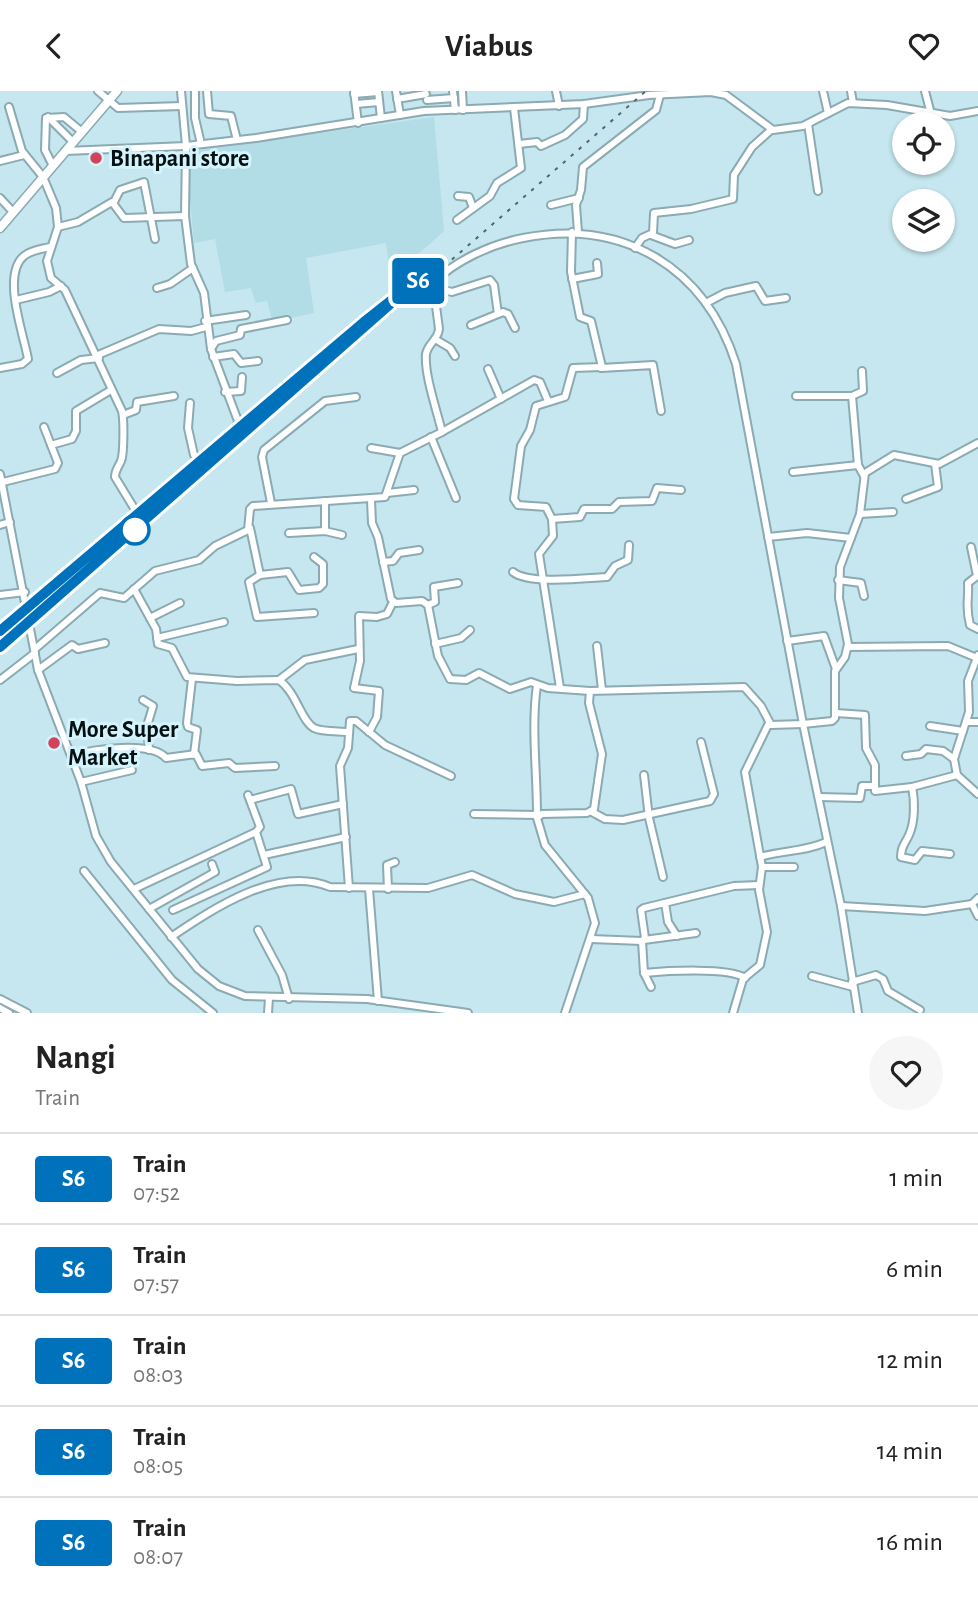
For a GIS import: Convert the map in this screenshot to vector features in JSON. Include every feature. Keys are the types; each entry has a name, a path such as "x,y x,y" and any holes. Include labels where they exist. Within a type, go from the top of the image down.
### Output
{"main road":[{"path":"0,228 117,91"}],"street":[{"path":"98,91 118,108 181,106"},
{"path":"181,91 186,146 185,216 193,268 204,293 206,324 213,357 238,424 199,457 194,455 188,432 190,403"},
{"path":"195,91 195,118 201,144"},
{"path":"207,91 209,114 231,116 237,140"},
{"path":"358,123 354,92 378,91 381,118"},
{"path":"396,91 400,115"},
{"path":"459,110 462,91"},
{"path":"556,91 559,106"},
{"path":"823,91 828,113"},
{"path":"851,91 853,103"},
{"path":"925,91 930,112"},
{"path":"365,92 367,103"},
{"path":"65,151 186,146 429,111 514,109 660,95 720,93 771,130"},
{"path":"397,99 411,94 454,95 459,110"},
{"path":"426,95 429,111"},
{"path":"601,368 597,338 590,319 581,319 572,279 576,208 583,167 656,110 660,95"},
{"path":"356,104 379,102"},
{"path":"519,144 537,142 541,146 565,135 583,119 584,104"},
{"path":"651,235 656,212 691,209 733,199 734,175 752,147 771,130 808,124 843,104 887,105 921,112"},
{"path":"9,107 24,155 31,159 43,177 56,208 58,227 50,247 49,272 61,286 99,356 123,415 122,459 115,477 137,513"},
{"path":"457,220 492,194 497,183 521,168 514,109"},
{"path":"955,115 978,111"},
{"path":"48,117 64,117 82,132"},
{"path":"48,117 73,142"},
{"path":"48,117 45,121 45,150 53,166"},
{"path":"808,124 818,191"},
{"path":"0,162 24,155"},
{"path":"58,227 78,222 114,202 120,190 142,181 155,239"},
{"path":"458,196 469,197 473,208"},
{"path":"0,198 13,212"},
{"path":"551,205 579,198"},
{"path":"114,202 124,218 185,216"},
{"path":"442,432 426,360 430,344 439,329 432,288 438,278 480,252 507,241 546,233 575,232 618,239 680,274 706,303 724,332 736,364 787,641 841,906 855,1013"},
{"path":"635,248 642,238 651,235 675,244 689,240"},
{"path":"0,368 22,364 28,359 16,300 14,275 21,257 50,247"},
{"path":"572,279 598,274 597,263"},
{"path":"157,288 193,268"},
{"path":"434,298 444,290 454,292 488,280 494,285 498,314"},
{"path":"16,300 49,292 61,286"},
{"path":"706,303 725,293 756,286 765,301 786,298"},
{"path":"471,325 498,314 508,314 515,328"},
{"path":"57,373 81,360 99,356 159,329 191,331 206,324 246,315"},
{"path":"211,349 216,341 239,336 242,329 287,320"},
{"path":"435,339 450,348 455,356"},
{"path":"213,357 234,354 241,363 258,361"},
{"path":"561,688 539,554 552,540 552,519 546,507 518,505 514,499 521,446 530,430 534,408 565,397 573,368 653,365 661,411"},
{"path":"488,369 501,399"},
{"path":"796,396 852,396 863,391 862,371"},
{"path":"225,392 241,391 242,377"},
{"path":"371,448 400,453 534,380 540,382 548,401"},
{"path":"51,445 72,439 76,429 76,411 111,390"},
{"path":"123,415 136,410 137,402 174,396"},
{"path":"836,669 848,647 838,580 841,561 860,514 864,476 858,465 852,396"},
{"path":"271,503 262,457 264,450 326,401 356,397"},
{"path":"3,482 55,469 58,463 44,427"},
{"path":"431,437 456,498"},
{"path":"864,476 898,454 936,464 978,443"},
{"path":"260,575 250,528 250,509 271,503 380,499 387,493 400,453"},
{"path":"906,499 938,487 936,464"},
{"path":"793,472 858,465"},
{"path":"0,474 38,670 81,782 102,850 198,969 219,986 245,996 377,1001 468,1013"},
{"path":"552,519 580,517 584,509 612,509 619,502 652,501 657,488 681,490"},
{"path":"387,493 414,490"},
{"path":"369,732 377,717 379,691 354,688 360,661 359,616 377,617 387,614 393,601 372,523 371,500"},
{"path":"325,502 325,531"},
{"path":"860,514 893,512"},
{"path":"0,525 10,522"},
{"path":"0,680 100,593 108,592 121,599 155,572 199,560 215,546 250,528"},
{"path":"289,533 325,531 342,535"},
{"path":"768,537 807,533 851,538"},
{"path":"513,572 521,576 542,578 610,576 615,566 628,559 629,545"},
{"path":"971,547 977,576 968,583 969,596 965,607 970,625 978,629"},
{"path":"383,562 393,561 399,553 419,550"},
{"path":"314,557 323,564 323,584 319,588 299,590 288,572 260,575 249,582 257,617 314,613"},
{"path":"838,580 861,583 864,596"},
{"path":"428,605 435,602 434,587 458,583"},
{"path":"134,589 150,618 160,646 172,648 182,669 192,679 279,680 305,660 358,649"},
{"path":"0,594 25,592"},
{"path":"393,601 422,601 428,605 435,644 450,679 466,680 479,673 510,689 527,683 590,691 744,687 761,706 769,723 777,727 834,720 836,669 824,636 787,641"},
{"path":"150,618 180,603"},
{"path":"0,638 28,613"},
{"path":"157,638 224,622"},
{"path":"435,644 461,638 470,630"},
{"path":"38,670 72,645 78,649 105,643"},
{"path":"597,646 602,690"},
{"path":"848,647 948,646 978,657 968,681 969,709 954,759 957,775 978,794"},
{"path":"192,679 187,723 188,727 197,730 194,754 204,767 229,763 234,768 275,766"},
{"path":"279,680 295,696 304,719 312,727 348,732"},
{"path":"537,685 533,723 536,740 537,823 545,845 585,894 595,923 565,1013"},
{"path":"590,691 589,703 602,754 599,789 592,812"},
{"path":"143,700 153,705 147,726 149,750"},
{"path":"836,713 865,715 866,748 874,765 873,786 876,792 912,787 957,775"},
{"path":"349,888 340,762 348,748 348,723 353,720 385,745 451,776"},
{"path":"966,722 978,722"},
{"path":"733,1013 740,985 760,965 767,932 759,885 762,867 745,772 769,723"},
{"path":"930,726 963,731"},
{"path":"474,814 592,812 614,820 714,799 701,742"},
{"path":"71,755 106,749 149,750 160,752 166,758 194,754"},
{"path":"906,756 921,754 926,749 943,751 954,759"},
{"path":"81,782 132,770"},
{"path":"644,775 648,814 663,877"},
{"path":"819,797 860,798 862,786 873,786"},
{"path":"912,787 915,808 909,836 901,844 901,857 915,860 922,851 950,854"},
{"path":"134,889 256,832 260,828 249,798 291,789 298,814 343,803"},
{"path":"173,910 267,867 256,832"},
{"path":"264,855 346,837"},
{"path":"760,857 790,849 808,850 826,842"},
{"path":"388,889 387,865 395,862"},
{"path":"149,909 215,872 212,864"},
{"path":"762,867 794,867"},
{"path":"83,871 158,964 203,1011 213,1013"},
{"path":"172,937 213,909 272,885 319,881 327,887 428,888 472,875 515,894 554,902 585,894"},
{"path":"651,987 644,973 641,910 734,886 759,885"},
{"path":"369,889 377,1001"},
{"path":"841,906 925,911 972,904 978,898"},
{"path":"665,904 668,922 677,936"},
{"path":"972,904 978,916"},
{"path":"258,930 282,975 289,999"},
{"path":"591,939 643,941 696,933"},
{"path":"644,973 696,970 735,973 745,978"},
{"path":"812,976 853,988 876,975 883,979 888,991 920,1010"},
{"path":"0,999 27,1013"},
{"path":"268,1013 269,999"},
{"path":"0,1008 9,1013"}],"shaded area":[{"path":"434,117 444,231 414,258 389,266 386,243 306,258 314,313 273,322 267,301 256,303 251,288 225,292 215,239 194,243 189,190 191,151"}],"railway":[{"path":"0,652 646,91"},
{"path":"0,631 388,303"}],"train":[{"name":"S6","path":"0,631 364,322 421,277 410,290 0,647"}],"place":[{"name":"Binapani store","path":"96,158"},
{"name":"More Super Market","path":"54,743"}]}
